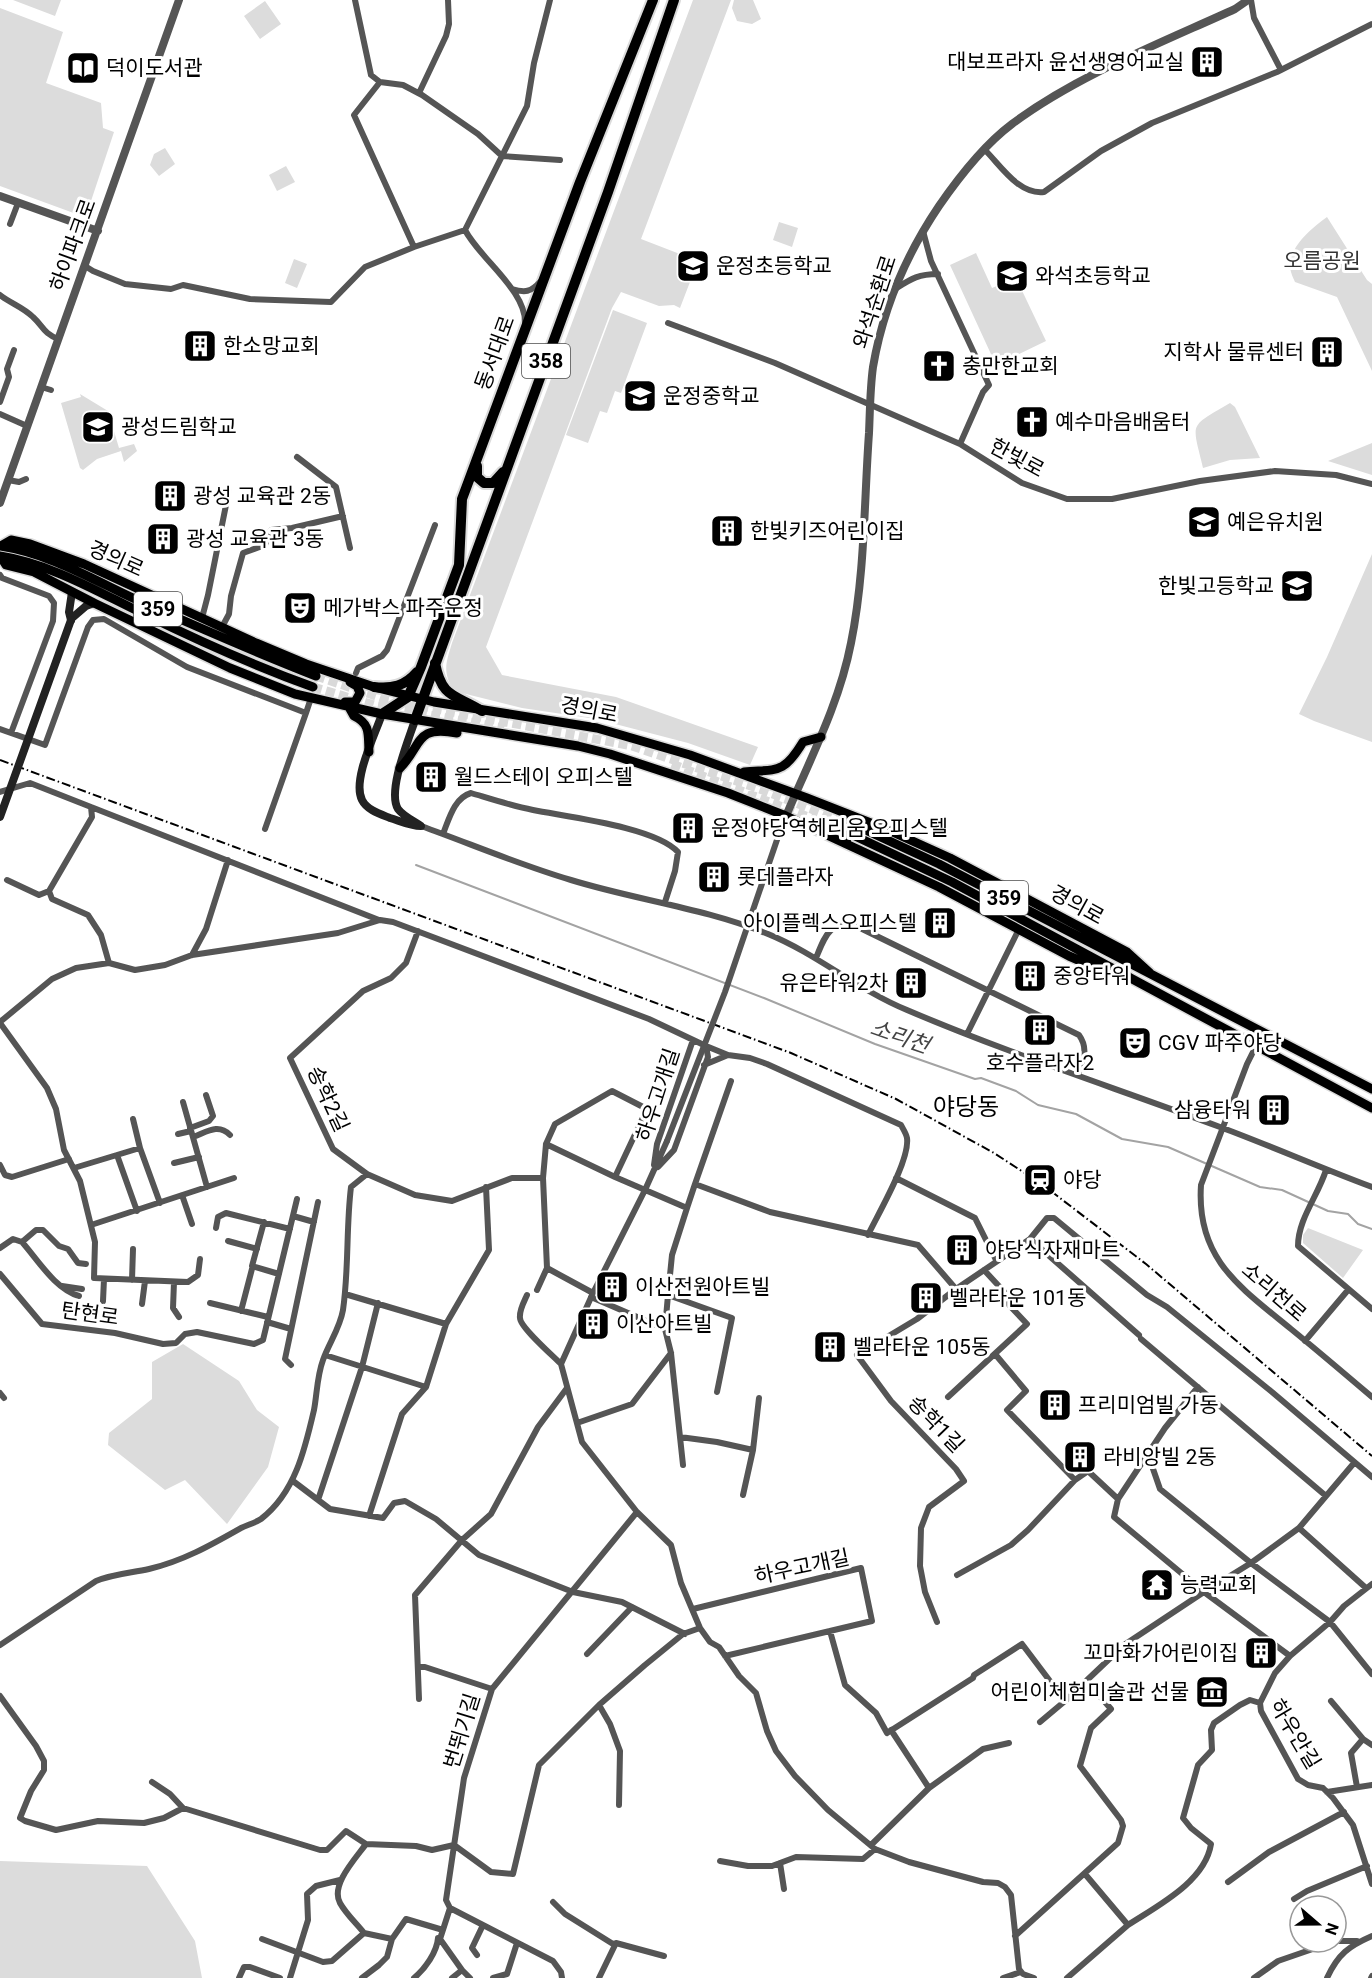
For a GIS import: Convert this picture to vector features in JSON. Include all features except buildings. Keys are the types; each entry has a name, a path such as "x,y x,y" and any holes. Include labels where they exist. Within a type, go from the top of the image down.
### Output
{"highway":[{"path":"580,182 645,0"},
{"name":"동서대로","path":"408,696 421,668 459,565 462,499 580,182 653,0"},
{"name":"358","path":"415,720 608,192 674,0"},
{"path":"608,192 681,0"},
{"path":"482,446 476,468 477,477 484,483 493,483 501,477 511,458"},
{"path":"435,662 442,687 455,698 482,711"},
{"path":"375,687 388,689 402,684 421,668"},
{"path":"382,714 408,696"}],"main road":[{"name":"경의로","path":"0,551 11,540 51,551 115,577 306,664 375,687 422,700 597,728 690,755 796,793 952,882 1372,1108"},
{"name":"경의로","path":"0,551 6,565 34,572 239,672 295,694 382,714 578,746 681,776 786,816 939,887 1069,956 1099,969 1128,976"},
{"name":"경의로","path":"0,551 43,567 263,669 313,687"},
{"name":"359","path":"0,551 28,552 63,565 168,614 316,676"},
{"path":"71,619 69,612 72,592"},
{"path":"0,817 71,619 86,606 94,603"},
{"path":"339,704 355,702 359,696 359,689 348,678"},
{"path":"349,707 354,716 363,720 366,725 369,752"},
{"path":"382,714 363,768 359,788 363,800 369,808 380,814 413,826 421,826"},
{"path":"415,720 396,786 397,807 421,826"},
{"path":"400,768 409,759 415,745 426,734 434,731 464,734 476,730"},
{"path":"740,773 775,771 784,766 803,742 821,737"},
{"path":"847,844 844,830 849,820 855,826"},
{"name":"경의로","path":"855,826 950,858 1127,952 1149,973 1372,1089"}],"street":[{"name":"하이파크로","path":"0,502 179,0"},
{"path":"355,0 370,75 380,82 404,85 419,93 478,134 502,156 560,160"},
{"path":"419,93 446,36 449,24 448,0"},
{"path":"85,266 93,272 125,284 171,289 183,285 236,297 331,302 365,267 465,230 527,106 534,63 550,0"},
{"path":"1249,0 1254,18 1281,70"},
{"name":"와석순환로","path":"786,816 836,702 851,644 859,588 873,370 881,330 894,290 923,230 953,185 1011,125 1049,99 1111,67 1235,9 1249,0"},
{"path":"985,150 1024,189 1035,193 1044,192 1101,151 1152,123 1281,70 1372,24"},
{"path":"380,82 354,115 414,247"},
{"path":"0,196 98,231"},
{"path":"10,224 18,203"},
{"path":"465,230 472,244 511,289 524,309 523,333"},
{"path":"923,230 931,261 989,385 983,392 960,444"},
{"path":"511,289 521,292 534,288 548,267"},
{"path":"894,290 912,278 923,274 938,274"},
{"path":"0,295 18,304 35,318 47,335 58,339"},
{"name":"한빛로","path":"668,323 775,363 960,444 1022,483 1067,500 1112,499 1200,481 1275,471 1336,475 1372,484"},
{"path":"0,402 9,377 8,369 14,350"},
{"path":"41,387 51,390"},
{"path":"0,414 27,426"},
{"path":"297,457 336,487 350,548"},
{"path":"8,480 19,482 27,479"},
{"path":"202,618 229,490"},
{"path":"222,627 229,614 243,553 265,545 271,530 292,528 342,516"},
{"path":"356,673 358,668 382,656 387,650 435,525"},
{"path":"0,573 2,578 49,596 54,603 53,621 11,733"},
{"path":"0,729 45,744 88,627 93,620 104,619 187,667 306,713"},
{"path":"265,829 311,698"},
{"path":"0,792 30,783 380,920 418,931 649,1019 693,1040"},
{"path":"443,834 452,811 462,796 471,793 530,810 630,830 671,844 678,852 677,865 665,902"},
{"path":"7,880 39,895 49,891 92,817 91,807"},
{"name":"하우고개길","path":"561,1364 667,1141 725,992 786,816"},
{"path":"421,826 570,880 713,914 770,935 816,958 870,992 905,1010 1222,1127 1372,1187"},
{"path":"192,955 206,929 228,860"},
{"path":"49,891 52,899 88,915 101,935 109,963"},
{"path":"200,1259 198,1275 188,1282 94,1278 95,1242 81,1181 64,1150 56,1109 47,1088 0,1023 52,979 76,968 109,963 135,970 165,965 192,955 327,935 380,920"},
{"path":"816,958 825,937 839,925 848,924 858,927 1079,1035 1085,1043 1085,1053 1078,1075"},
{"path":"967,1034 987,989 1019,929"},
{"name":"송학2길","path":"418,931 406,963 391,978 363,991 290,1058 333,1149 368,1174 415,1195 452,1201 512,1178 543,1178"},
{"name":"하우고개길","path":"693,1040 706,1046 708,1058 674,1150 653,1172 657,1144 693,1040"},
{"path":"706,1046 728,1054 750,1058 901,1125 907,1136 907,1144 896,1178 868,1235"},
{"path":"1222,1127 1256,1046"},
{"path":"705,1065 728,1054"},
{"path":"683,1465 671,1353 665,1329 672,1255 730,1081"},
{"path":"537,1290 547,1268 543,1178 546,1144 555,1124 612,1091 647,1109 615,1177"},
{"path":"191,1132 213,1116 206,1095"},
{"path":"183,1102 207,1187"},
{"path":"133,1119 140,1148 160,1203"},
{"name":"소리천로","path":"1222,1127 1201,1185 1200,1201 1208,1239 1222,1266 1244,1290 1372,1397"},
{"path":"178,1134 219,1128 224,1129 230,1135"},
{"path":"546,1144 687,1208"},
{"path":"74,1168 140,1148"},
{"path":"117,1155 138,1210"},
{"path":"174,1163 199,1157"},
{"path":"0,1165 5,1175 12,1177 69,1159"},
{"path":"1326,1170 1323,1181 1301,1225 1298,1246 1372,1310"},
{"path":"0,1645 96,1581 109,1576 150,1569 184,1558 260,1520 276,1504 292,1481 314,1411 319,1375 339,1325 345,1294 351,1187 368,1174"},
{"path":"91,1225 234,1178"},
{"path":"896,1178 975,1218 996,1260"},
{"path":"695,1184 770,1212 918,1245 956,1289"},
{"path":"369,1516 402,1414 426,1387 446,1324 489,1250 486,1188"},
{"path":"182,1195 192,1224"},
{"path":"268,1320 297,1199"},
{"path":"291,1365 285,1359 318,1202"},
{"path":"216,1228 218,1217 226,1213 290,1229"},
{"path":"293,1216 314,1222"},
{"name":"송학1길","path":"937,1622 925,1592 920,1566 921,1528 929,1507 964,1481 956,1468 891,1401 857,1355 917,1319 996,1260 1030,1239 1047,1218 1054,1218 1147,1294 1167,1307 1372,1477"},
{"path":"241,1311 264,1222"},
{"path":"22,1242 36,1230 44,1230 58,1246 68,1249 78,1263 86,1264"},
{"path":"0,1248 13,1239 22,1242 61,1286 79,1296"},
{"path":"1030,1239 1140,1337 1326,1496"},
{"path":"228,1241 257,1249"},
{"path":"132,1280 134,1249"},
{"path":"253,1264 252,1266 279,1274"},
{"path":"547,1268 592,1295 665,1329"},
{"name":"송학1길","path":"948,1397 1027,1324 1009,1305 1009,1297 984,1270"},
{"name":"탄현로","path":"0,1274 42,1324 115,1333 163,1344 176,1343 185,1334 197,1332 254,1344 263,1340 268,1320"},
{"path":"103,1301 104,1279"},
{"path":"142,1304 145,1281"},
{"path":"174,1282 173,1308 179,1317"},
{"path":"61,1286 82,1289"},
{"path":"1305,1341 1348,1290"},
{"path":"345,1294 446,1324"},
{"path":"527,1294 520,1320 524,1328 561,1364 582,1442 637,1512 671,1545 681,1583 700,1628 710,1642 719,1647 739,1676 756,1693 767,1731 776,1751 795,1776 828,1810 873,1847 909,1862 983,1882 998,1882 1005,1887 1011,1895 1019,1970 1034,1978"},
{"path":"668,1295 732,1318 717,1392"},
{"path":"210,1304 241,1311 291,1329"},
{"path":"318,1500 362,1367 378,1304"},
{"path":"577,1423 632,1404 671,1353"},
{"path":"995,1354 1026,1391 1007,1410 1075,1480"},
{"path":"325,1356 426,1387"},
{"path":"1198,1387 1165,1428 1118,1499 1114,1516 1204,1592 1290,1656"},
{"path":"419,1699 415,1595 462,1540 491,1514 538,1426 567,1388"},
{"path":"743,1495 753,1450 759,1398"},
{"path":"680,1437 753,1450"},
{"path":"1146,1459 1150,1463 1160,1489 1251,1563 1330,1622 1372,1674"},
{"path":"1040,1722 1124,1645 1251,1563 1299,1528 1354,1463"},
{"path":"957,1575 1011,1545 1075,1480 1088,1471 1118,1499"},
{"path":"292,1481 330,1509 369,1516 383,1518 394,1503 405,1501 436,1519 480,1556 573,1592 622,1602 685,1634"},
{"name":"번뛰기길","path":"443,1930 450,1908 446,1900 464,1778 492,1689 637,1512"},
{"path":"1260,1703 1275,1673 1290,1656 1330,1622 1344,1605 1369,1586 1299,1528"},
{"name":"하우고개길","path":"693,1609 861,1568 872,1621 725,1656"},
{"path":"587,1654 632,1607"},
{"path":"152,1782 170,1794 183,1808 320,1850 327,1850 346,1831 366,1844 432,1850 454,1845 491,1872 513,1874 539,1765 599,1705 685,1634 700,1628"},
{"path":"830,1631 845,1685 876,1713 887,1732 1022,1644 1065,1701"},
{"path":"418,1667 425,1667 492,1689"},
{"path":"1015,1936 1118,1843 1123,1826 1121,1820 1080,1766 1091,1728 1111,1708 1087,1681"},
{"path":"0,1696 44,1761 44,1770 20,1818 56,1830 98,1821 144,1822 164,1818 183,1808"},
{"name":"하우안길","path":"1128,1925 1185,1887 1202,1867 1210,1852 1211,1844 1191,1828 1183,1818 1198,1765 1212,1750 1211,1730 1214,1723 1250,1700 1260,1703 1261,1711 1298,1779 1308,1785 1323,1788 1353,1825 1372,1884"},
{"path":"1331,1701 1363,1739 1372,1745"},
{"path":"599,1705 610,1724 620,1751 619,1805"},
{"path":"891,1730 929,1788"},
{"name":"하우안길","path":"1357,1787 1351,1753 1363,1739"},
{"path":"720,1861 748,1866 759,1864 772,1866 796,1857 863,1859 891,1824 929,1788 983,1749 1009,1743"},
{"name":"하우안길","path":"1327,1792 1372,1785"},
{"path":"1228,1882 1269,1852 1344,1812"},
{"path":"366,1844 340,1880 339,1902 364,1933 392,1939"},
{"path":"780,1863 784,1888"},
{"path":"1303,1894 1367,1866"},
{"path":"1068,1978 1128,1925 1085,1874"},
{"path":"290,1978 308,1920 307,1894 316,1887 340,1880"},
{"path":"553,1902 565,1914 613,1944 664,1956"},
{"path":"450,1908 553,1961 561,1972 562,1978"},
{"path":"362,1978 387,1957 392,1939 406,1919 443,1930 440,1939 470,1978"},
{"path":"477,1955 472,1948 483,1925"},
{"path":"262,1939 323,1962 332,1961 364,1933"},
{"path":"1327,1978 1334,1962 1351,1945 1372,1936"},
{"path":"414,1978 420,1973 437,1946 438,1938"},
{"path":"1348,1941 1360,1941"},
{"path":"493,1978 507,1974 517,1943"},
{"path":"599,1978 616,1943"},
{"path":"1254,1978 1278,1961 1299,1954"},
{"path":"239,1978 244,1967 250,1967 280,1978"},
{"path":"452,1978 462,1970"},
{"path":"1003,1978 1021,1972"}],"green space":[{"path":"13,0 61,0 55,16"},
{"path":"693,0 731,0 641,239 698,261 680,308 674,305 659,306 621,292 612,308 486,647 502,675 616,697 758,747 750,765 688,743 596,719 522,708 454,691 447,673 447,662 452,643"},
{"path":"734,0 753,0 761,19 752,24 737,21 732,8"},
{"path":"265,1 281,24 260,39 244,16"},
{"path":"0,8 63,32 46,83 101,103 103,128 114,132 88,210 79,215 0,186"},
{"path":"165,148 175,164 159,176 150,165 154,154"},
{"path":"286,166 295,182 277,191 269,175"},
{"name":"오름공원","path":"1327,217 1367,280 1372,284 1372,371 1337,297 1295,282 1291,272 1291,260 1297,245 1308,232"},
{"path":"779,222 798,228 792,247 773,240"},
{"path":"976,253 992,288 1016,278 1046,341 996,365 950,265"},
{"path":"294,259 307,264 297,288 285,283"},
{"path":"613,310 647,323 621,393 615,391 607,413 600,411 588,443 566,435"},
{"path":"80,394 108,411 119,448 134,444 137,451 124,462 121,451 97,459 83,470 80,468 61,403 81,397"},
{"path":"1230,403 1235,407 1260,458 1230,460 1203,468 1197,442 1197,427 1200,422"},
{"path":"1372,443 1372,475 1328,461"},
{"path":"1372,554 1372,742 1299,714 1327,657"},
{"path":"1308,1228 1363,1250 1343,1278 1303,1243 1303,1235"},
{"path":"183,1344 239,1381 257,1410 279,1427 268,1467 227,1524 185,1480 165,1490 108,1445 109,1433 152,1399 152,1362"},
{"path":"0,1861 147,1866 195,1941 202,1978 0,1978"}],"waterway":[{"name":"소리천","path":"416,865 764,998 875,1044 1016,1091 1038,1105 1076,1114 1122,1139 1168,1147 1260,1187 1282,1190 1328,1211 1348,1214 1358,1224 1372,1229"}],"tunnel":[{"path":"316,676 385,699 632,746 760,789 855,826"},
{"path":"313,687 377,706 504,728"},
{"path":"672,764 849,833"}],"railway":[{"path":"0,760 791,1053 896,1099 994,1153 1043,1185 1146,1264 1372,1456"}],"place":[{"name":"대보프라자 윤선생영어교실","path":"1207,62"},
{"name":"덕이도서관","path":"83,68"},
{"name":"운정초등학교","path":"693,266"},
{"name":"와석초등학교","path":"1012,276"},
{"name":"한소망교회","path":"200,346"},
{"name":"지학사 물류센터","path":"1327,352"},
{"name":"충만한교회","path":"939,366"},
{"name":"운정중학교","path":"640,396"},
{"name":"예수마음배움터","path":"1032,422"},
{"name":"광성드림학교","path":"98,427"},
{"name":"광성 교육관 2동","path":"170,496"},
{"name":"예은유치원","path":"1204,522"},
{"name":"한빛키즈어린이집","path":"727,531"},
{"name":"광성 교육관 3동","path":"163,539"},
{"name":"한빛고등학교","path":"1297,586"},
{"name":"메가박스 파주운정","path":"300,608"},
{"name":"월드스테이 오피스텔","path":"431,777"},
{"name":"운정야당역헤리움 오피스텔","path":"688,828"},
{"name":"롯데플라자","path":"714,877"},
{"name":"아이플렉스오피스텔","path":"940,923"},
{"name":"중앙타워","path":"1030,976"},
{"name":"유은타워2차","path":"911,983"},
{"name":"호수플라자2","path":"1040,1030"},
{"name":"CGV 파주야당","path":"1135,1043"},
{"name":"삼융타워","path":"1274,1110"},
{"name":"야당","path":"1040,1180"},
{"name":"야당식자재마트","path":"962,1250"},
{"name":"이산전원아트빌","path":"612,1287"},
{"name":"벨라타운 101동","path":"926,1298"},
{"name":"이산아트빌","path":"593,1324"},
{"name":"벨라타운 105동","path":"830,1347"},
{"name":"프리미엄빌 가동","path":"1055,1405"},
{"name":"라비앙빌 2동","path":"1080,1457"},
{"name":"능력교회","path":"1157,1585"},
{"name":"꼬마화가어린이집","path":"1261,1653"},
{"name":"어린이체험미술관 선물","path":"1212,1692"}],"district":[{"name":"야당동","path":"966,1107"}]}
